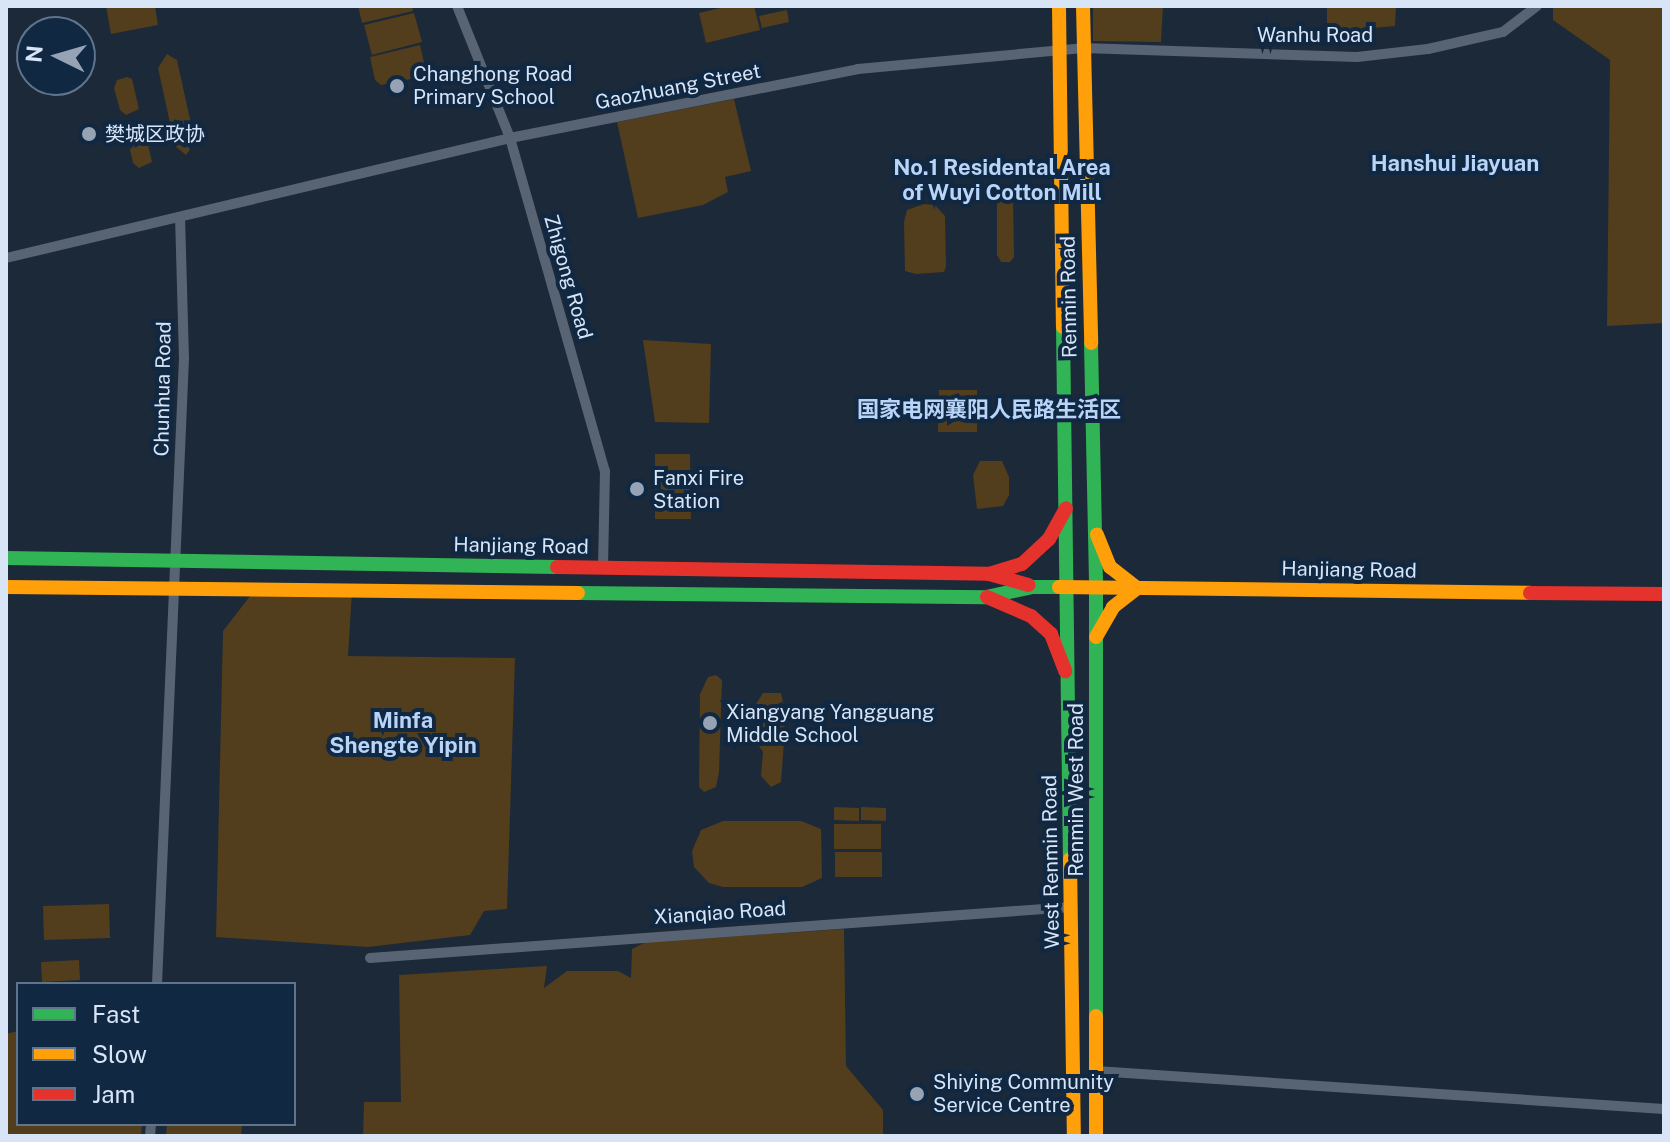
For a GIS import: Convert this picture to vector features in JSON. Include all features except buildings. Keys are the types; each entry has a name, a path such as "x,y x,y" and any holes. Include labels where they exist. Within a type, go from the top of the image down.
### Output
{"main road":[{"name":"Renmin Road","path":"1059,6 1068,587"},
{"name":"Renmin Road","path":"1083,6 1096,588"},
{"path":"989,574 1022,564 1049,539 1067,507"},
{"path":"1094,526 1110,567 1137,588 1113,607 1096,637"},
{"name":"Hanjiang Road","path":"6,558 989,574 1033,587"},
{"name":"Hanjiang Road","path":"6,587 986,597 1033,587 1664,594"},
{"name":"West Renmin Road","path":"1068,587 1074,1136"},
{"name":"Renmin West Road","path":"1096,588 1096,1136"},
{"path":"986,597 1031,616 1051,634 1068,679"}],"street":[{"name":"Zhigong Road","path":"457,6 510,138 605,471 603,566"},
{"name":"Wanhu Road","path":"1083,48 1357,57 1428,49 1503,32 1537,6"},
{"name":"Gaozhuang Street","path":"6,258 510,138 858,69 1083,48"},
{"name":"Chunhua Road","path":"176,562 184,359 180,217"},
{"path":"158,981 176,562"},
{"name":"Xianqiao Road","path":"370,958 1072,907"},
{"path":"1096,1071 1664,1109"}],"shaded area":[{"path":"106,6 155,6 158,25 111,34"},
{"path":"358,6 412,6 413,11 362,23"},
{"path":"729,6 754,6 760,30 706,43 699,13"},
{"path":"1093,6 1163,6 1161,42 1093,41"},
{"path":"1327,6 1396,6 1395,26 1327,32"},
{"path":"1553,6 1664,6 1664,323 1607,326 1610,60 1553,20"},
{"path":"787,10 789,22 762,28 759,16"},
{"path":"414,13 422,42 372,55 364,25"},
{"path":"420,45 426,71 420,77 381,85 375,80 370,57"},
{"path":"167,54 177,60 195,142 186,155 175,146 158,68"},
{"path":"132,79 139,109 126,115 120,110 114,88 117,80"},
{"path":"734,99 751,171 725,177 728,192 703,205 638,218 617,122"},
{"path":"145,132 152,162 139,168 133,163 128,141 130,133"},
{"path":"997,198 1013,198 1014,257 1010,262 1001,262 997,255"},
{"path":"924,204 935,205 945,216 944,272 916,274 905,271 904,222 907,210"},
{"path":"643,340 711,344 709,423 655,422"},
{"path":"939,390 977,390 977,432 938,432"},
{"path":"655,454 690,454 691,519 655,519"},
{"path":"980,461 1002,461 1009,477 1009,495 1003,506 977,509 973,475"},
{"path":"254,591 352,592 348,656 515,658 507,909 484,911 470,935 368,947 216,937 223,631"},
{"path":"716,675 722,680 719,772 716,787 704,792 699,787 700,694 708,677"},
{"path":"763,693 781,693 786,715 781,782 771,787 761,776 763,752 757,743 756,704"},
{"path":"834,807 859,808 859,821 834,820"},
{"path":"861,807 886,808 886,821 861,820"},
{"path":"723,821 801,821 821,829 822,878 802,887 723,887 709,883 694,867 692,851 701,830"},
{"path":"834,824 881,824 881,849 834,849"},
{"path":"835,852 882,852 882,877 835,877"},
{"path":"109,904 110,938 44,940 43,906"},
{"path":"844,929 846,1066 883,1110 883,1136 363,1136 364,1102 401,1102 399,975 547,966 544,988 567,971 618,971 631,978 632,949 646,942"},
{"path":"79,960 80,980 42,982 41,962"},
{"path":"16,1032 16,1126 142,1126 141,1136 6,1136 6,1034"},
{"path":"167,1126 242,1126 241,1136 166,1136"}],"traffic: fast":[{"path":"1063,327 1070,859"},
{"path":"1091,343 1096,588 1096,1016"},
{"path":"6,558 557,567"},
{"path":"578,593 986,597 1033,587 1059,587"}],"traffic: slow":[{"path":"1059,6 1063,327"},
{"path":"1083,6 1091,343"},
{"path":"1096,637 1113,607 1137,588 1110,567 1097,534"},
{"path":"6,587 578,593"},
{"path":"1059,587 1530,593"},
{"path":"1070,859 1074,1136"},
{"path":"1096,1016 1096,1136"}],"traffic: jam":[{"path":"989,574 1022,564 1049,539 1066,508"},
{"path":"557,567 989,574 1029,585"},
{"path":"1530,593 1664,594"},
{"path":"987,597 1031,616 1051,634 1065,671"}],"place":[{"name":"Changhong Road Primary School","path":"397,86"},
{"name":"樊城区政协","path":"89,134"},
{"name":"Fanxi Fire Station","path":"637,489"},
{"name":"Xiangyang Yangguang Middle School","path":"710,723"},
{"name":"Shiying Community Service Centre","path":"917,1094"}],"district":[{"name":"Hanshui Jiayuan","path":"1455,164"},
{"name":"No.1 Residental Area of Wuyi Cotton Mill","path":"1002,180"},
{"name":"国家电网襄阳人民路生活区","path":"989,410"},
{"name":"Minfa Shengte Yipin","path":"403,732"}]}
